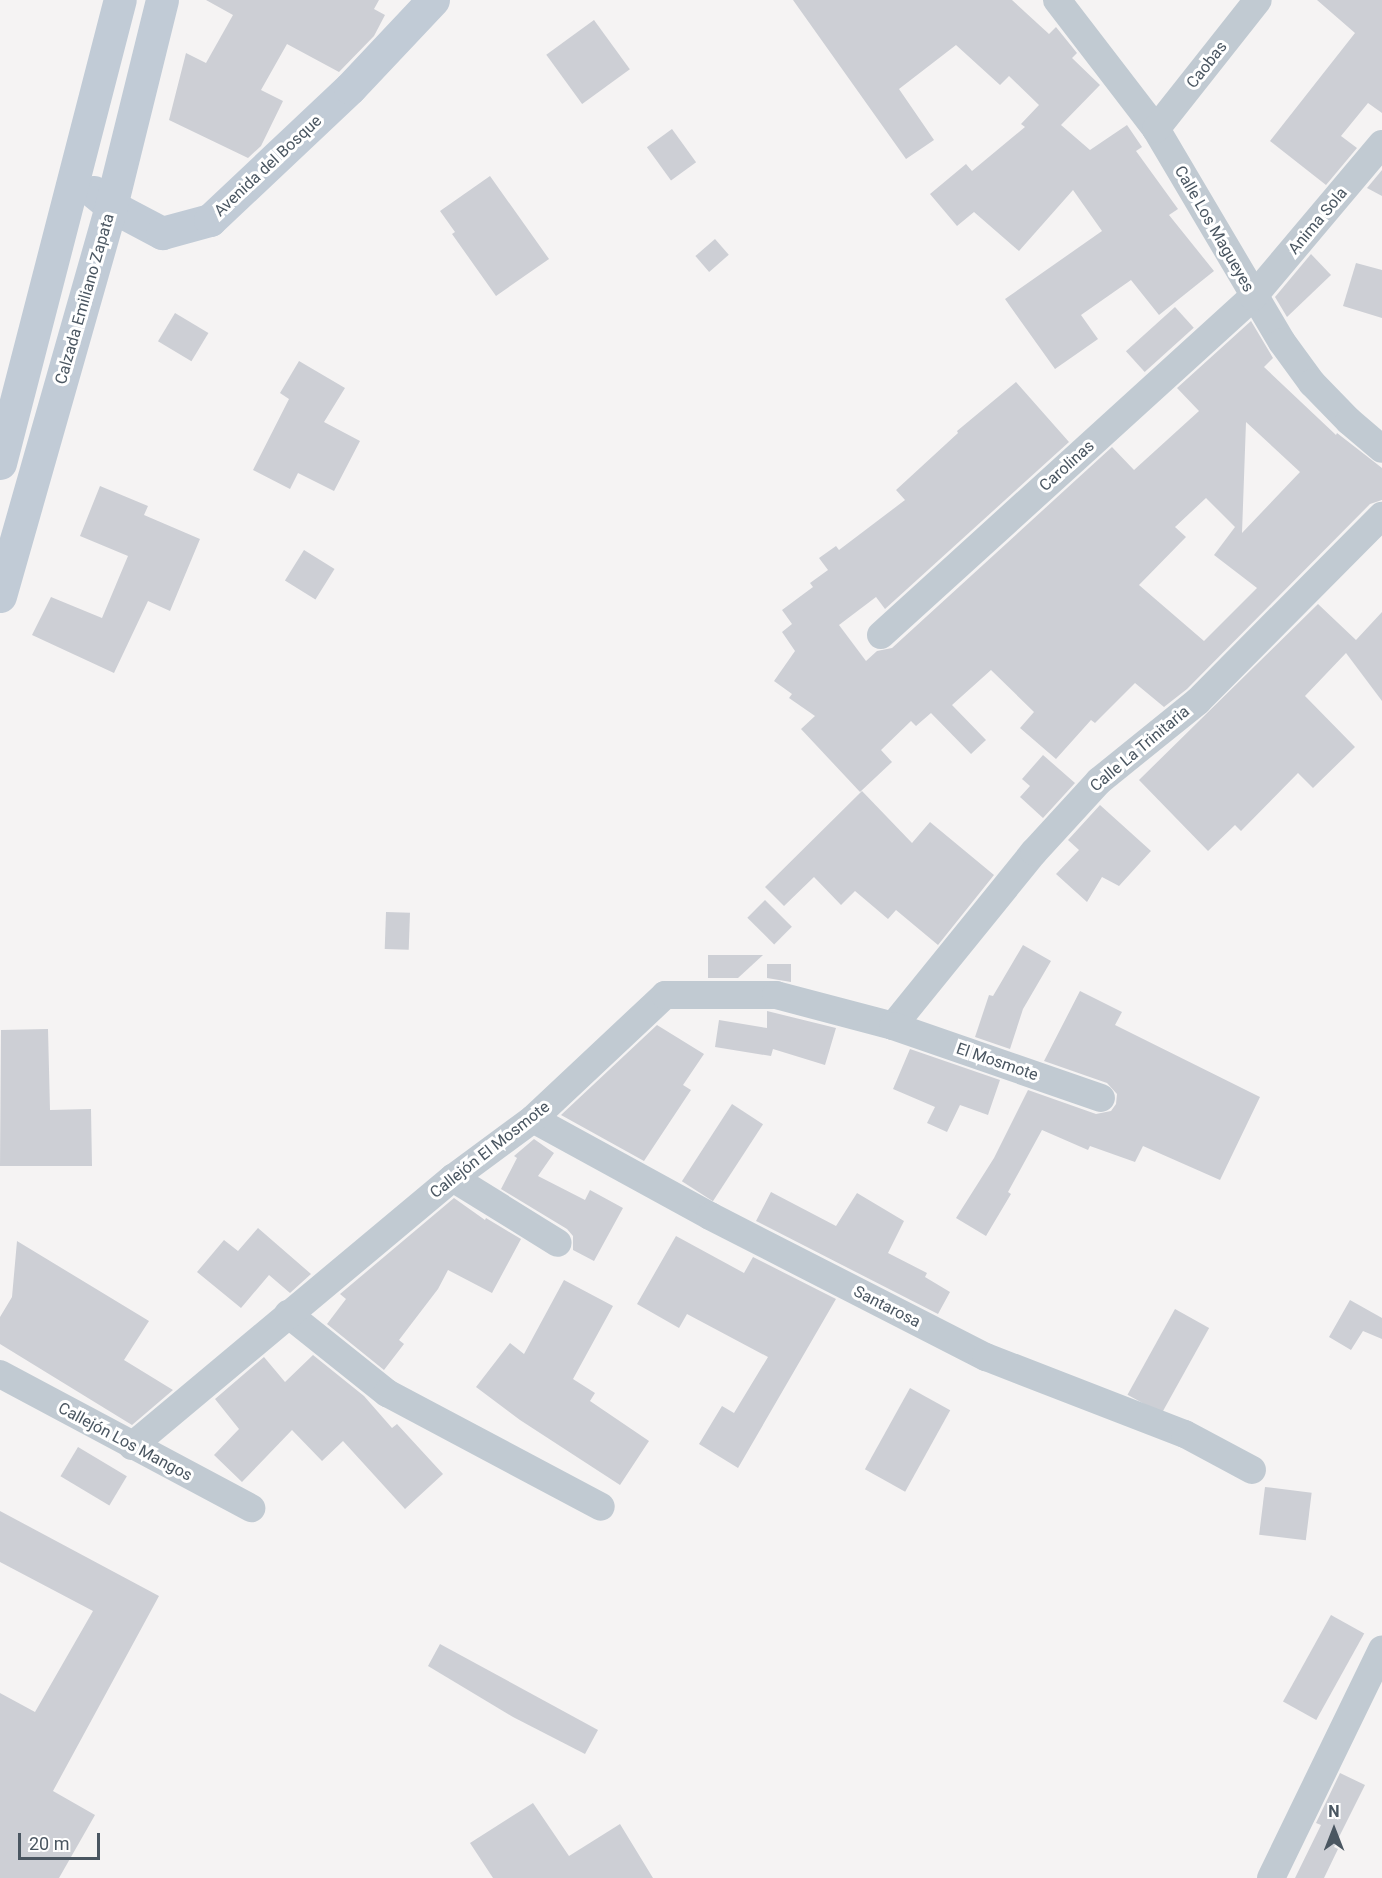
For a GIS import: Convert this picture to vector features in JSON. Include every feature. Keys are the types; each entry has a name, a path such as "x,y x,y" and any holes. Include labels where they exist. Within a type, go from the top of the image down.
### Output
{"main road":[{"path":"0,463 120,0"},
{"name":"Calzada Emiliano Zapata","path":"0,596 111,206 162,0"},
{"name":"Avenida del Bosque","path":"75,176 111,206 162,233 210,220 350,88 433,0"}],"street":[{"name":"Calle Los Magueyes","path":"1057,0 1156,129 1253,297 1312,383 1349,421 1382,449"},
{"name":"Caobas","path":"1156,129 1258,0"},
{"name":"Anima Sola","path":"1253,297 1382,144"},
{"name":"Carolinas","path":"881,635 1253,297"},
{"name":"Calle La Trinitaria","path":"893,1026 1034,852 1099,781 1198,701 1382,516"},
{"name":"Callejón El Mosmote","path":"132,1446 453,1178 533,1119 665,995 776,995 893,1026"},
{"name":"El Mosmote","path":"893,1026 1101,1098"},
{"name":"Santarosa","path":"533,1119 710,1216 986,1358 1185,1434 1252,1470"},
{"path":"453,1178 558,1243"},
{"path":"288,1314 387,1393 602,1507"},
{"name":"Callejón Los Mangos","path":"0,1374 251,1508"},
{"path":"1271,1878 1382,1649"}],"building":[{"path":"206,0 379,0 374,9 385,15 374,36 339,72 287,44 261,90 283,101 261,146 248,158 169,120 186,53 206,63 233,15"},
{"path":"793,0 1012,0 1049,34 1056,27 1077,53 1072,58 1100,85 1061,125 1090,150 1127,125 1142,147 1136,151 1178,209 1169,215 1214,271 1159,315 1131,280 1081,315 1098,339 1055,369 1005,299 1102,231 1073,190 1019,251 974,212 957,226 930,194 966,164 972,171 1025,127 1021,124 1039,105 1009,76 1000,85 956,45 899,89 934,140 906,159"},
{"path":"1317,0 1382,0 1382,113 1368,103 1341,136 1357,148 1326,185 1270,141 1355,33"},
{"path":"594,20 630,69 582,104 546,55"},
{"path":"672,129 696,162 671,180 647,147"},
{"path":"1382,170 1382,196 1367,188"},
{"path":"490,176 549,259 496,296 452,234 455,232 440,211"},
{"path":"715,239 729,255 709,272 695,256"},
{"path":"1311,254 1331,275 1287,317 1275,297"},
{"path":"1356,263 1382,270 1382,318 1343,306"},
{"path":"1175,307 1194,328 1145,372 1126,351"},
{"path":"175,313 208,333 191,361 158,341"},
{"path":"1251,321 1273,358 1264,367 1336,435 1337,433 1382,468 1382,500 1370,504 1187,689 1164,707 1135,683 1095,723 1091,720 1056,759 1020,728 1034,712 991,670 952,705 986,740 971,754 931,713 916,726 911,721 881,750 892,762 860,792 801,729 815,716 789,698 792,694 774,681 795,651 782,632 792,624 782,610 813,587 810,583 828,570 819,558 836,546 839,550 905,500 896,490 958,433 957,431 1016,382 1069,442 885,609 876,597 839,625 866,661 877,651 892,648 1112,447 1134,470 1199,411 1177,388","holes":["1246,422 1300,472 1242,533","1206,498 1235,527 1214,555 1257,588 1204,641 1139,585 1186,537 1175,527"]},
{"path":"299,361 345,388 324,422 360,441 334,491 298,473 290,489 253,470 289,399 280,393"},
{"path":"100,486 148,506 144,515 200,539 170,611 148,601 114,673 32,635 51,597 102,618 128,556 80,536"},
{"path":"304,550 335,569 315,600 285,581"},
{"path":"1318,604 1356,640 1382,612 1382,701 1346,653 1305,696 1355,747 1313,788 1298,773 1241,831 1235,825 1208,851 1139,780"},
{"path":"1043,755 1075,783 1043,818 1020,797 1030,786 1022,779"},
{"path":"862,791 912,843 930,822 994,875 938,945 896,910 888,919 855,891 841,905 814,877 784,906 765,887"},
{"path":"1100,805 1151,851 1119,886 1102,877 1087,902 1056,874 1079,850 1068,840"},
{"path":"765,900 792,927 774,945 747,918"},
{"path":"386,912 410,913 409,950 385,949"},
{"path":"1023,945 1051,961 1023,1009 1010,1049 975,1037 989,995 993,996"},
{"path":"708,955 763,955 738,978 708,978"},
{"path":"767,964 791,964 791,982 767,978"},
{"path":"1080,991 1122,1012 1115,1025 1260,1097 1220,1180 1143,1146 1135,1162 1090,1146 1088,1150 1042,1130 1008,1192 1011,1194 986,1236 956,1218 994,1158 1028,1090 1096,1114 1111,1111 1116,1104 1117,1094 1107,1083 1044,1061"},
{"path":"767,1011 836,1028 825,1065 773,1049 771,1056 715,1047 719,1020 767,1028"},
{"path":"657,1025 704,1054 683,1085 691,1090 644,1161 561,1115"},
{"path":"48,1029 50,1110 91,1109 92,1166 0,1166 1,1030"},
{"path":"910,1049 1000,1080 988,1115 960,1105 947,1132 927,1123 935,1107 893,1089"},
{"path":"732,1104 763,1124 713,1201 682,1181"},
{"path":"534,1139 554,1153 538,1176 585,1200 590,1190 623,1208 594,1261 573,1250 573,1236 567,1229 501,1189 517,1158 514,1156"},
{"path":"771,1192 836,1226 857,1193 904,1221 888,1253 927,1273 925,1277 950,1292 938,1314 756,1221"},
{"path":"454,1198 485,1220 486,1218 521,1239 492,1293 448,1270 438,1289 399,1340 404,1344 384,1370 327,1324 346,1299 340,1294"},
{"path":"258,1228 311,1274 290,1293 269,1275 241,1308 197,1272 224,1240 238,1251"},
{"path":"676,1236 744,1273 753,1257 836,1299 738,1468 699,1444 722,1406 734,1413 768,1357 687,1314 679,1328 637,1304"},
{"path":"17,1241 149,1321 124,1360 173,1390 132,1425 0,1344 0,1317 12,1297"},
{"path":"564,1280 613,1306 573,1379 595,1393 590,1401 649,1441 620,1485 520,1420 476,1387 510,1343 524,1354"},
{"path":"1350,1300 1382,1318 1382,1339 1363,1331 1351,1350 1329,1337"},
{"path":"1175,1309 1209,1328 1162,1414 1127,1395"},
{"path":"313,1355 364,1396 392,1428 397,1424 443,1474 405,1509 343,1441 322,1461 292,1430 242,1482 214,1455 239,1429 215,1399 264,1357 285,1382"},
{"path":"910,1388 950,1410 905,1492 865,1469"},
{"path":"78,1447 127,1476 109,1506 60,1476"},
{"path":"1265,1487 1312,1493 1306,1540 1259,1535"},
{"path":"0,1511 159,1596 53,1791 95,1815 59,1878 0,1878 0,1693 35,1712 93,1611 0,1562"},
{"path":"1331,1615 1364,1633 1316,1720 1283,1702"},
{"path":"440,1644 598,1730 585,1754 513,1717 428,1666"},
{"path":"1340,1773 1365,1785 1334,1847 1338,1849 1324,1878 1295,1878 1321,1825 1316,1823"},
{"path":"533,1803 569,1856 620,1824 653,1878 493,1878 470,1843"}]}
